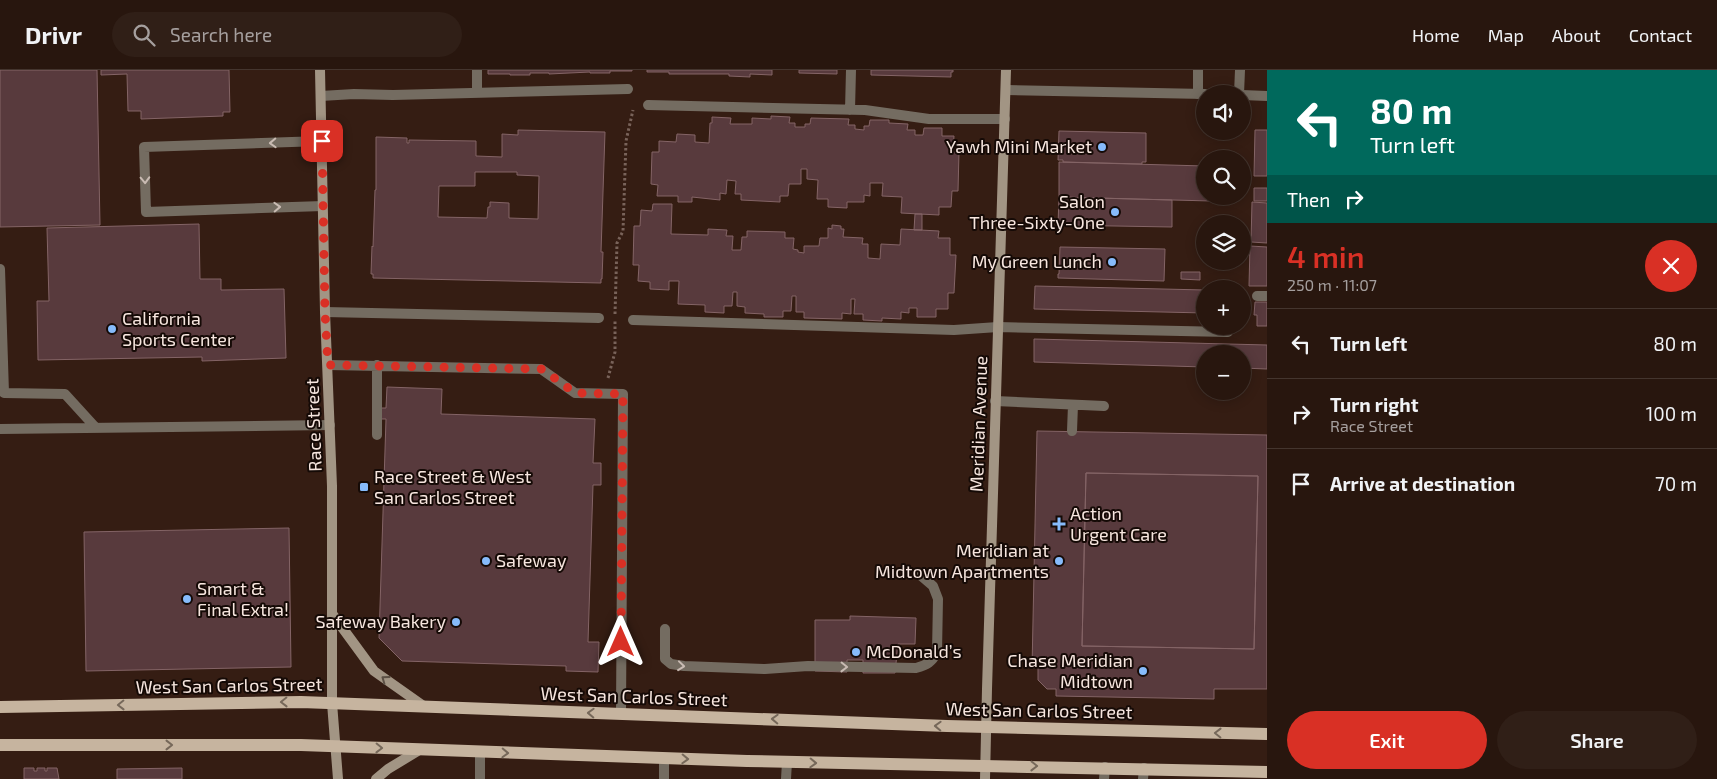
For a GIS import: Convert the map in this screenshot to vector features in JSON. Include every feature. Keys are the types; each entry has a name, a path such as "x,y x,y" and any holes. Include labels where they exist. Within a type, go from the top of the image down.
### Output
{"main road":[{"name":"Race Street","path":"320,70 325,312 332,486 332,703 338,779"},
{"name":"Meridian Avenue","path":"985,779 1006,70"},
{"path":"333,614 374,671 425,707"},
{"name":"West San Carlos Street","path":"0,707 301,702 986,727 1267,734"},
{"path":"0,745 301,745 787,762 948,766 986,765 1104,773 1267,772"},
{"path":"376,779 388,769 421,749"}],"street":[{"path":"477,70 478,92"},
{"path":"850,110 851,70"},
{"path":"1198,70 1200,85"},
{"path":"1240,70 1241,85"},
{"path":"321,96 628,89"},
{"path":"1006,90 1196,94"},
{"path":"1251,95 1267,96"},
{"path":"648,104 866,110 929,119 1005,119"},
{"path":"322,141 144,147 146,212 323,206"},
{"path":"0,269 4,393 65,394 96,428"},
{"path":"325,312 599,318"},
{"path":"633,320 954,330 998,327 1196,331"},
{"path":"328,365 542,369 575,393 623,394 620,714"},
{"path":"377,365 377,435"},
{"path":"996,402 1104,406"},
{"path":"1072,431 1073,404"},
{"path":"0,429 330,425"},
{"path":"664,628 665,659 671,664 765,669 808,666 916,668 928,665 937,652 938,599 933,586 919,574"},
{"path":"480,752 480,779"},
{"path":"664,758 664,779"},
{"path":"786,779 787,762"}],"path":[{"path":"608,378 615,352 616,243 623,231 626,141 634,107"}],"building":[{"path":"0,70 97,70 100,225 0,227"},
{"path":"101,70 229,70 230,112 223,112 223,116 141,119 141,111 128,111 127,74 101,75"},
{"path":"488,70 632,71 510,75 488,74"},
{"path":"647,70 772,70 772,75 750,74 750,77 729,76 729,74 669,74 669,72 647,72"},
{"path":"799,70 837,70 837,74 799,73"},
{"path":"871,70 953,70 953,72 951,72 951,77 871,75"},
{"path":"771,116 790,117 789,123 795,123 795,127 805,127 805,124 810,124 811,118 849,119 848,125 855,125 855,129 864,130 864,126 869,126 870,120 889,120 889,123 908,124 907,130 915,130 915,135 923,135 924,128 942,128 942,136 954,136 953,152 959,152 958,191 952,191 951,207 939,207 939,215 901,213 902,197 882,196 883,183 870,183 870,196 864,195 864,202 847,202 847,208 828,207 828,199 817,199 818,180 807,179 807,169 801,169 801,184 789,184 788,196 780,196 780,202 741,200 741,194 735,194 736,181 727,180 726,194 720,193 720,200 692,197 692,202 678,202 678,196 657,196 658,185 651,184 652,152 659,152 659,141 676,142 677,134 695,135 695,142 709,143 712,117 731,118 730,124 752,124 752,118 771,119"},
{"path":"518,130 605,132 601,283 373,278 373,274 371,274 376,190 376,137 407,138 407,143 409,143 409,140 476,141 476,156 502,157 502,134 518,135","holes":["475,172 517,172 517,175 539,176 538,219 509,218 509,203 490,202 487,218 438,217 439,186 475,186"]},
{"path":"1255,130 1267,130 1267,176 1254,176"},
{"name":"Yawh Mini Market","path":"1059,131 1146,133 1146,162 1142,162 1142,164 1063,162 1063,160 1058,160"},
{"path":"1059,162 1196,166 1196,201 1059,197"},
{"path":"1254,188 1267,188 1267,201 1254,201"},
{"name":"Salon Three-Sixty-One","path":"1059,197 1172,200 1172,227 1058,225"},
{"path":"1252,202 1267,203 1267,243 1251,242"},
{"path":"653,204 672,204 671,234 708,235 708,229 727,230 726,236 733,236 732,250 741,250 742,237 747,237 747,231 785,232 785,238 794,238 793,249 804,253 804,246 819,246 820,238 828,238 828,228 832,229 832,225 841,226 841,229 844,229 843,237 863,238 862,244 868,244 868,258 880,259 881,244 900,245 901,229 939,231 938,238 950,238 950,255 956,255 954,293 948,293 948,309 936,309 936,317 917,317 917,308 909,308 909,313 901,312 901,319 863,320 863,314 854,314 855,299 851,299 851,314 842,313 842,319 804,318 804,312 796,312 796,296 792,296 791,311 783,311 783,317 764,317 764,314 745,313 745,307 737,306 737,292 733,292 732,306 724,306 724,313 705,312 705,305 678,304 679,281 669,281 669,290 650,289 650,282 638,281 639,265 633,265 634,226 640,226 641,210 652,211"},
{"path":"915,214 922,214 922,230 914,230"},
{"path":"199,224 200,279 221,279 221,290 284,289 286,358 202,361 202,357 38,360 37,301 49,301 47,228"},
{"path":"1251,246 1267,247 1267,286 1251,286 1251,280 1249,280"},
{"name":"My Green Lunch","path":"1060,247 1165,249 1164,281 1058,278"},
{"path":"1181,272 1200,272 1200,280 1181,279"},
{"path":"1035,286 1196,290 1196,313 1034,309"},
{"path":"1255,302 1267,302 1267,326 1257,326 1257,315 1254,315"},
{"path":"1034,339 1267,345 1267,369 1251,368 1251,345 1196,345 1196,367 1034,362"},
{"name":"Safeway","path":"387,387 442,389 441,414 595,419 593,463 601,463 601,485 593,485 588,642 599,642 598,672 566,671 566,666 402,661 379,638 386,419 377,419 377,408 386,408"},
{"name":"Meridian at Midtown Apartments","path":"1037,431 1267,435 1267,689 1214,689 1214,699 1056,696 1056,689 1047,689 1038,680 1038,668 1032,668","holes":["1086,473 1258,476 1254,649 1082,646"]},
{"path":"1086,473 1258,476 1254,649 1082,646"},
{"name":"Smart & Final Extra!","path":"289,528 291,667 86,671 84,532"},
{"name":"McDonald’s","path":"850,616 916,618 915,644 898,644 895,673 863,673 863,660 847,660 847,672 815,671 815,620 850,620"},
{"path":"24,768 34,768 34,771 37,771 37,768 45,768 45,771 47,771 47,768 57,768 59,779 24,779"},
{"path":"182,768 182,779 117,779 117,769"}],"place":[{"name":"Yawh Mini Market","path":"1102,147"},
{"name":"Salon Three-Sixty-One","path":"1115,212"},
{"name":"My Green Lunch","path":"1112,262"},
{"name":"California Sports Center","path":"112,329"},
{"name":"Race Street & West San Carlos Street","path":"364,487"},
{"name":"Action Urgent Care","path":"1059,524"},
{"name":"Safeway","path":"486,561"},
{"name":"Meridian at Midtown Apartments","path":"1059,561"},
{"name":"Smart & Final Extra!","path":"187,599"},
{"name":"Safeway Bakery","path":"456,622"},
{"name":"McDonald’s","path":"856,652"},
{"name":"Chase Meridian Midtown","path":"1143,671"}],"route":[{"path":"322,141 325,312 328,365 542,369 575,393 623,394 621,642"}]}
